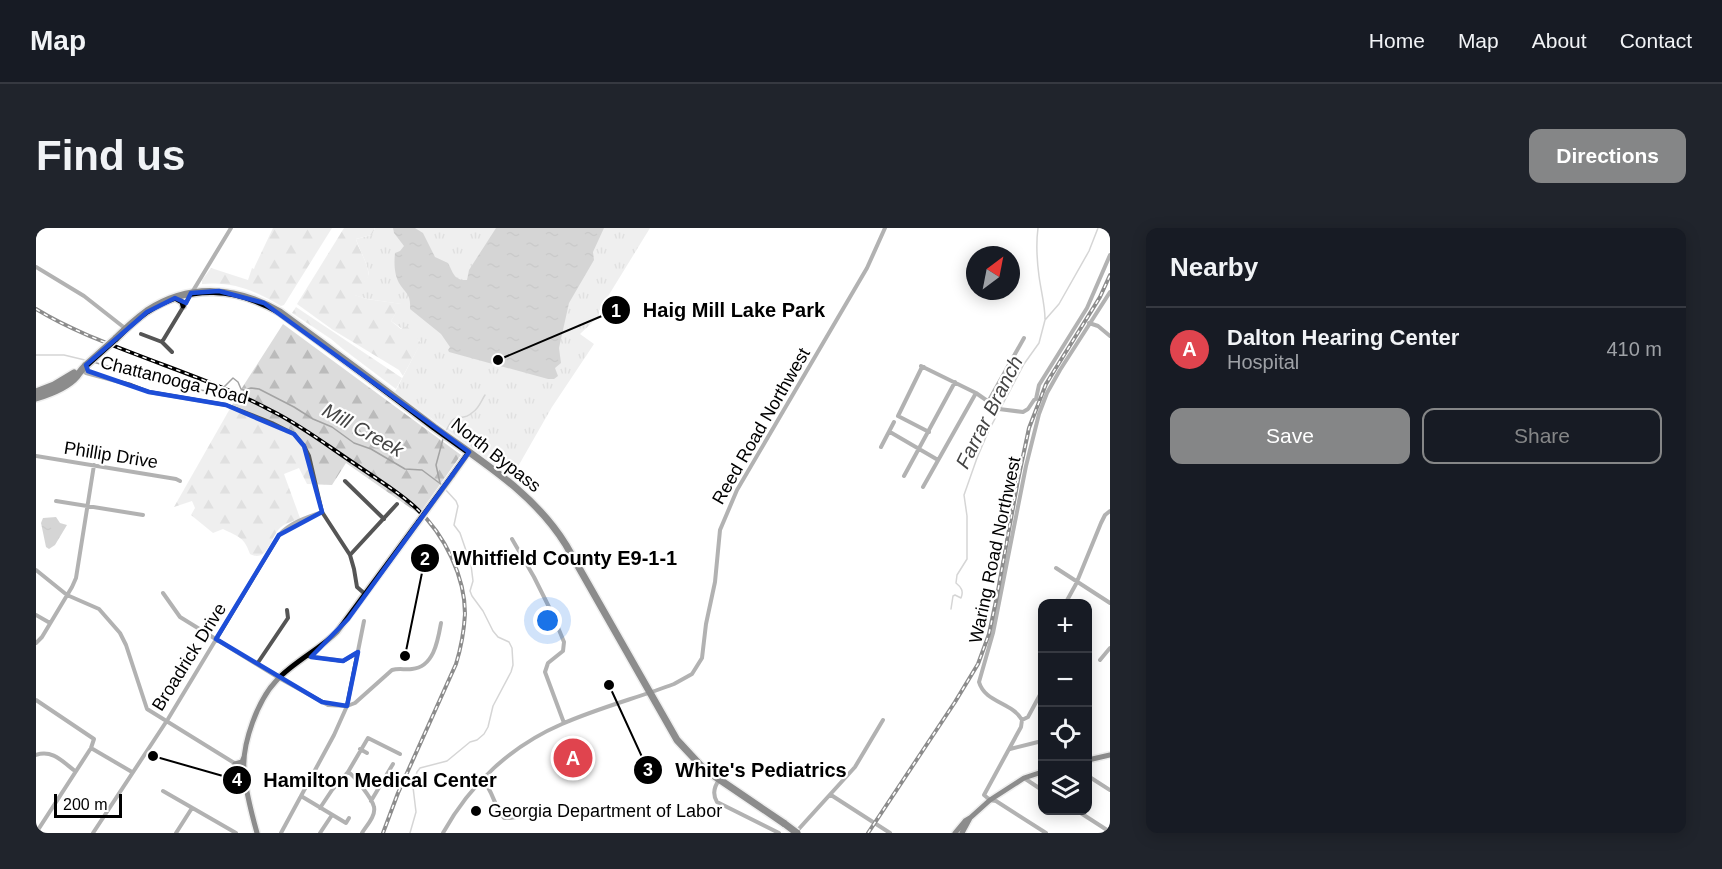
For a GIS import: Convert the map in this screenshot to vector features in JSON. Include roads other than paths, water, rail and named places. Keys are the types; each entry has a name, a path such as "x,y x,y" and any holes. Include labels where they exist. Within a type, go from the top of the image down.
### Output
{"highway":[{"name":"North Bypass","path":"84,370 115,339 147,312 175,298 219,291 264,303 280,312 521,491 535,505 556,529 677,740 694,759 719,780 796,833"},
{"name":"Chattanooga Road","path":"36,392 50,387 75,372 84,370"},
{"name":"Chattanooga Road","path":"36,398 62,387 84,370"}],"main road":[{"path":"175,298 182,302 183,306"},
{"path":"257,833 244,769 248,740 266,695 279,678 325,644 337,632 469,452"},
{"path":"1092,759 1110,755"},
{"path":"235,764 242,762 245,756"},
{"path":"955,833 965,821 990,800 1024,778 1038,773"},
{"path":"962,833 970,818"}],"street":[{"path":"162,342 231,228"},
{"name":"Reed Road Northwest","path":"443,833 462,802 482,779 517,749 564,723 689,677 701,663 715,582 717,541 722,522 737,490 867,268 885,228"},
{"path":"929,432 898,416 923,366 976,393 999,409 1023,412 1028,409 1036,399 1039,385 1087,308 1110,255"},
{"path":"36,267 75,290 126,329"},
{"name":"Waring Road Northwest","path":"1022,720 1019,715 986,695 981,690 979,682 993,633 1026,466 1043,403 1060,370 1110,292"},
{"path":"1089,323 1098,326 1110,336"},
{"path":"141,334 162,342 172,352"},
{"path":"988,402 1024,338"},
{"name":"Chattanooga Road","path":"84,370 148,392 226,405 294,434 309,456 322,512 350,555 357,587 365,595"},
{"path":"904,476 955,382"},
{"path":"923,487 976,393"},
{"path":"1036,399 1043,403"},
{"path":"881,447 894,422"},
{"path":"890,432 938,460"},
{"name":"Phillip Drive","path":"36,456 180,481"},
{"path":"36,643 68,595 76,578 94,465"},
{"path":"345,481 384,519"},
{"path":"56,501 143,515"},
{"path":"350,555 397,504"},
{"path":"1067,599 1101,523 1110,511"},
{"name":"Broadrick Drive","path":"93,833 166,720 279,535 286,527 322,512"},
{"path":"512,539 541,590 564,642 563,651 548,663 545,672 564,723"},
{"path":"1056,568 1110,603"},
{"path":"36,570 68,595 99,609 120,633 131,657 145,706 244,769"},
{"path":"163,593 180,616 279,678 328,705 347,706 355,703 392,670 416,669 426,662 435,651 441,623"},
{"path":"257,664 288,618 287,610"},
{"path":"36,615 50,623"},
{"path":"281,833 334,735 347,706 364,621"},
{"path":"1100,660 1110,648"},
{"path":"308,656 343,661 358,652"},
{"path":"1038,698 1028,717 1022,720 1021,727 984,795 1046,833"},
{"path":"36,700 94,739 92,748 36,833"},
{"path":"796,833 855,767 883,720"},
{"path":"320,808 348,772 368,738 400,754"},
{"path":"1009,749 1038,742"},
{"path":"92,748 132,772"},
{"path":"360,749 367,753"},
{"path":"36,755 44,752 51,754 75,771"},
{"path":"371,801 393,764"},
{"path":"348,772 354,775 374,806 373,814 362,833"},
{"path":"1024,778 1038,787"},
{"path":"482,779 490,789 499,813 504,818 534,814"},
{"path":"1092,779 1110,790"},
{"path":"719,780 715,785 714,793 717,802 779,833"},
{"path":"163,791 236,833"},
{"path":"831,795 890,833"},
{"path":"301,796 346,823 349,818"},
{"path":"176,833 192,808"},
{"path":"321,833 332,815"},
{"path":"1084,815 1110,832"}],"water":[{"path":"393,228 415,228 423,233 435,257 448,263 459,279 467,280 469,270 496,228 604,228 593,252 594,260 569,303 559,348 561,363 555,368 558,376 548,379 449,352 450,347 441,334 410,309 409,297 399,283 395,268 395,253 404,246"},
{"path":"56,517 60,523 67,525 55,545 49,549 46,547 41,523 43,518"}],"waterway":[{"path":"1038,228 1038,264 1045,319"},
{"name":"Farrar Branch","path":"951,609 953,596 961,598 962,596 961,589 956,583 957,575 967,559 967,516 964,495 977,458 1024,364 1039,343 1045,320 1059,304 1089,251 1098,228"},
{"name":"Mill Creek","path":"36,355 64,355 89,361"},
{"name":"Mill Creek","path":"93,362 190,389 217,392 220,390"},
{"name":"Mill Creek","path":"223,388 233,378 241,389 259,389 405,469 422,470 442,485"},
{"path":"446,431 453,420 468,416 475,410 485,395"},
{"path":"440,483 436,465 443,439"},
{"name":"Mill Creek","path":"410,833 416,812 413,787 417,772 420,768 447,761 484,734 493,706 513,665 512,648 509,642 498,637 493,631 470,591 473,581 471,565 460,533 454,525 458,506 445,489"}],"railway":[{"path":"868,833 978,664 989,634 1029,428 1046,384 1100,297 1110,275"},
{"path":"36,309 84,334 221,387 281,416 315,436 396,492 417,509 436,531 452,557 461,586 465,614 462,639 456,664 398,793 383,833"}],"place":[{"name":"Haig Mill Lake Park","path":"498,360"},
{"name":"Whitfield County E9-1-1","path":"405,656"},
{"name":"White's Pediatrics","path":"609,685"},
{"name":"Hamilton Medical Center","path":"153,756"},
{"name":"Dalton Hearing Center","path":"573,758"},
{"name":"Georgia Department of Labor","path":"476,811"}]}
